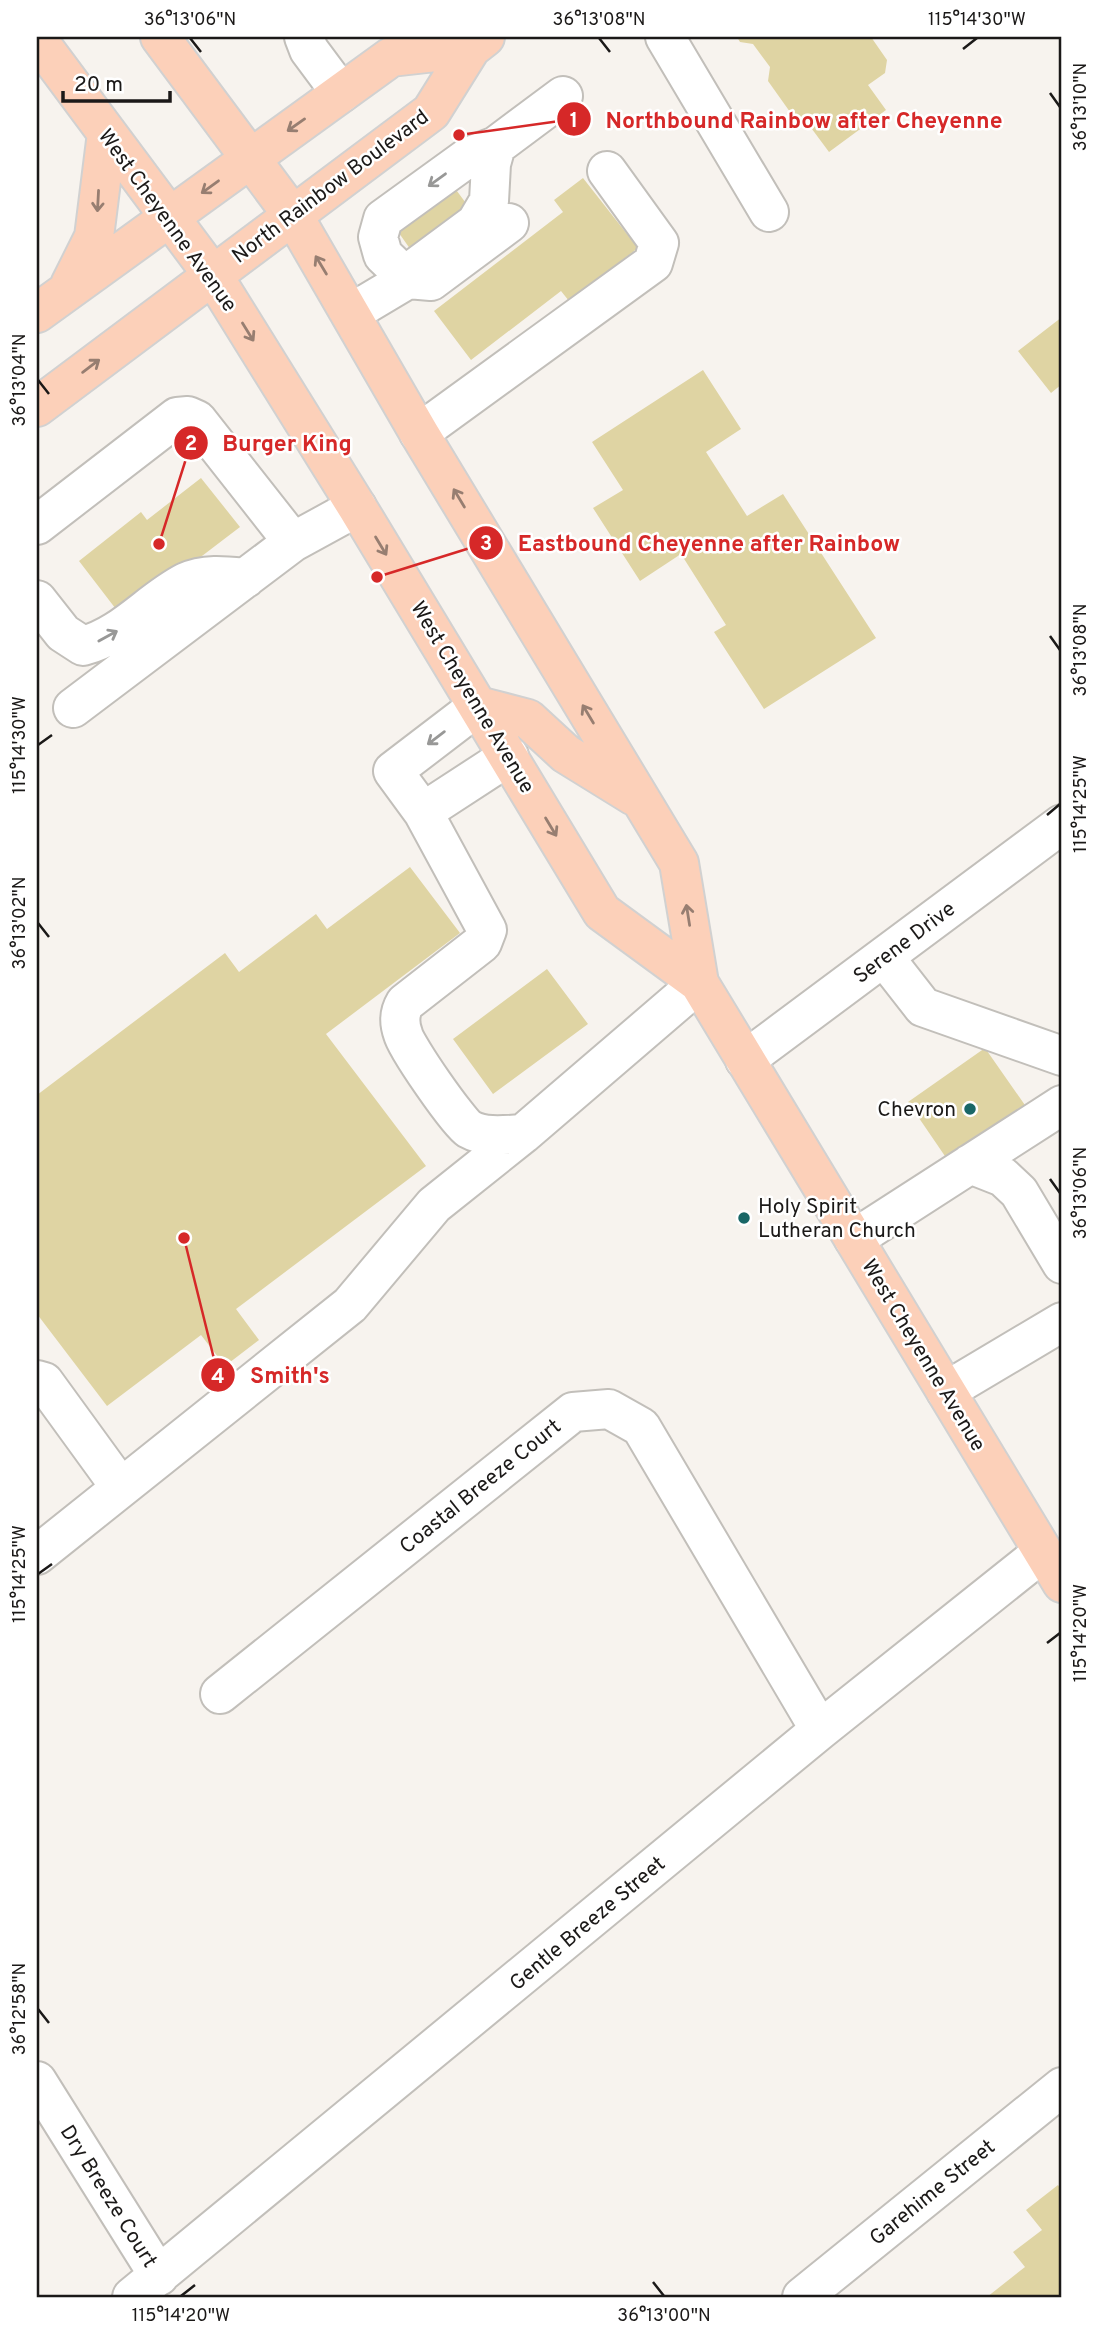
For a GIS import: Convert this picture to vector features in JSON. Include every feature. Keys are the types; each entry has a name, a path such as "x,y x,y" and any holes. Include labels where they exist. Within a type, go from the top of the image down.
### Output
{"main road":[{"name":"West Cheyenne Avenue","path":"160,37 293,217 419,433 679,863 699,983 1053,1568"},
{"name":"West Cheyenne Avenue","path":"37,39 212,275 509,755 602,912 699,983"},
{"name":"North Rainbow Boulevard","path":"37,313 391,57 473,40"},
{"name":"North Rainbow Boulevard","path":"37,407 431,112 473,40"},
{"path":"68,289 94,237 107,133"},
{"path":"478,706 528,719 566,754 639,799"}],"street":[{"path":"304,37 309,50 341,93"},
{"path":"665,37 769,212"},
{"path":"509,223 431,281 408,279 383,255 378,237 383,219 470,156 496,146 563,96"},
{"path":"351,313 408,279 418,266 476,223 485,212 496,146"},
{"path":"419,433 653,263 659,243 607,171"},
{"path":"37,525 177,417 188,416 197,420 293,542"},
{"path":"73,708 293,542 357,507"},
{"path":"37,600 63,633 83,646 106,640 188,581 217,575 246,578"},
{"path":"478,706 393,771 423,812 487,930 482,943 405,1003 399,1013 403,1036 457,1117 468,1128 489,1136 523,1134"},
{"path":"423,812 509,755"},
{"name":"Serene Drive","path":"745,1060 1062,824"},
{"path":"884,957 923,1007 1062,1056"},
{"path":"38,1552 350,1305 434,1205 523,1134 699,983"},
{"path":"854,1239 1062,1105"},
{"path":"970,1164 1003,1177 1019,1192 1062,1264"},
{"path":"946,1391 1062,1322"},
{"path":"37,1380 44,1382 121,1488"},
{"name":"Coastal Breeze Court","path":"220,1694 573,1412 609,1409 640,1427 820,1730"},
{"name":"Gentle Breeze Street","path":"145,2287 820,1730 1053,1568"},
{"name":"Dry Breeze Court","path":"37,2081 145,2287"},
{"name":"Garehime Street","path":"802,2297 1062,2087"}],"building":[{"path":"737,37 871,37 887,60 885,73 868,85 886,110 829,152 806,121 795,119 768,81 770,67 753,44 740,42"},
{"path":"583,178 638,248 569,301 561,291 471,360 434,311 563,212 554,200"},
{"path":"451,183 471,210 413,253 394,226"},
{"path":"1062,317 1062,384 1051,393 1018,351"},
{"path":"703,370 741,429 706,452 747,516 783,494 876,638 764,709 714,632 726,625 681,554 640,581 593,508 623,490 592,442"},
{"path":"201,478 240,527 122,617 79,561 141,512 147,520"},
{"path":"410,867 460,933 326,1034 426,1166 236,1309 259,1340 225,1366 201,1335 107,1406 37,1314 37,1095 225,953 239,972 316,914 327,929"},
{"path":"547,969 588,1024 493,1094 453,1039"},
{"path":"985,1048 1027,1108 949,1162 908,1102"},
{"path":"1058,2185 1062,2191 1062,2297 987,2297 1025,2267 1013,2252 1042,2230 1026,2210"}],"place":[{"name":"Northbound Rainbow after Cheyenne","path":"459,135"},
{"name":"Burger King","path":"159,544"},
{"name":"Eastbound Cheyenne after Rainbow","path":"377,577"},
{"name":"Chevron","path":"970,1109"},
{"name":"Holy Spirit Lutheran Church","path":"744,1218"},
{"name":"Smith's","path":"184,1238"}]}
